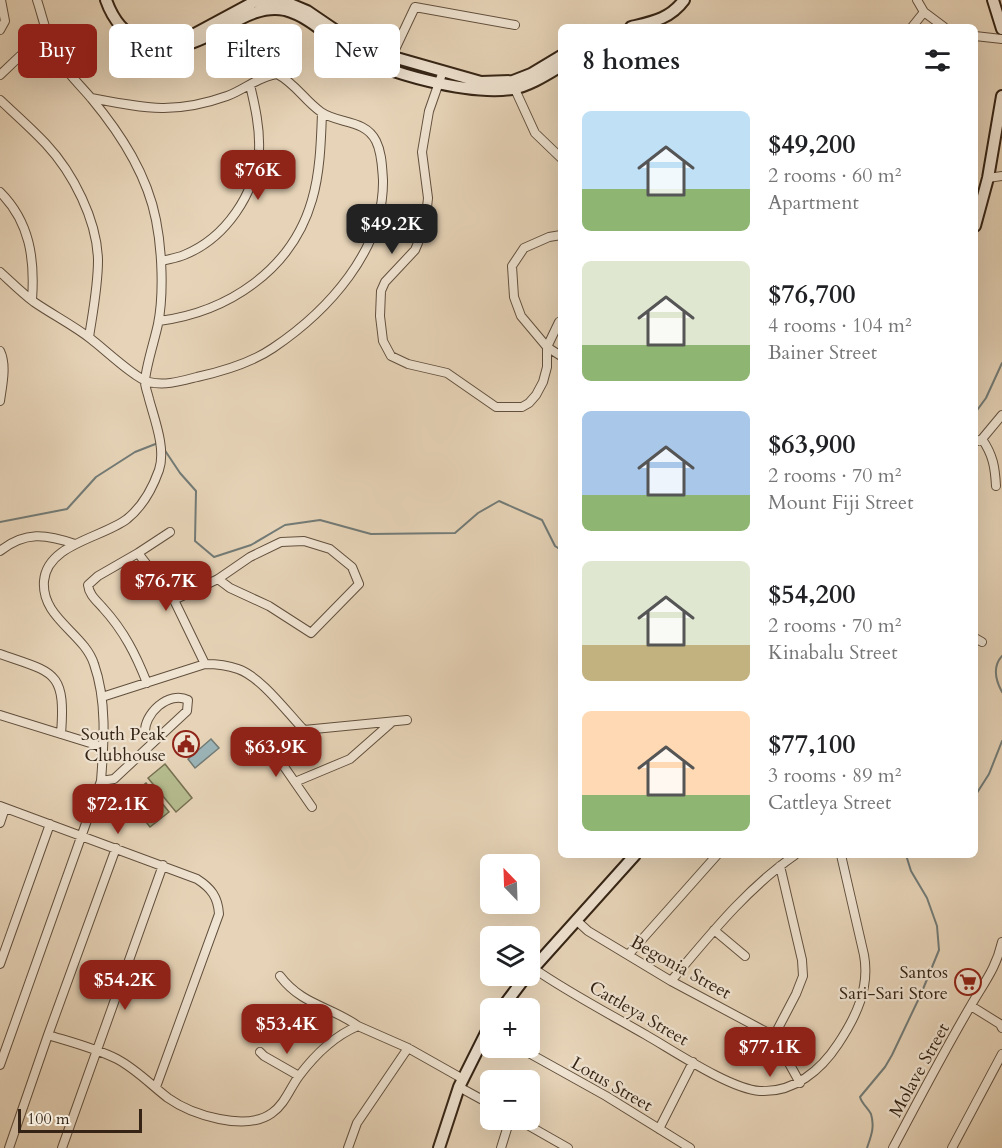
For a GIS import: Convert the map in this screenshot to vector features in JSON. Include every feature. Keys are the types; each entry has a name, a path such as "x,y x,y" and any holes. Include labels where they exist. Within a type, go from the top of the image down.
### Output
{"street":[{"path":"0,30 5,21 1,0"},
{"path":"37,0 45,24"},
{"path":"106,0 112,16 136,39 165,46 181,46 194,42 249,14 269,8 285,10 314,24"},
{"path":"113,0 118,13 127,24 140,34 152,39 168,40 191,36 254,2 268,0 283,1 307,11 326,24"},
{"path":"643,24 669,16 684,0"},
{"path":"917,0 924,12 940,24"},
{"path":"993,0 1002,29"},
{"path":"400,39 415,7 515,25"},
{"path":"914,24 924,12"},
{"path":"978,36 1002,39"},
{"path":"0,75 18,58"},
{"path":"400,65 443,71 481,82 513,85 558,58"},
{"path":"400,67 440,83 482,90 540,78 558,68"},
{"path":"443,71 429,111 422,152 429,198 425,226 415,250 385,282 381,291 380,316 383,341 391,356 408,364 447,373 496,408 522,407 529,404 537,395 543,382 547,367 547,347 558,324"},
{"path":"0,272 32,300 88,337 145,382 161,385 212,374 243,364 272,349 310,320 330,299 352,270 372,236 381,213 382,164 379,150 371,133 364,127 322,113 295,86 277,74 269,75 229,95 180,109 135,106 91,98"},
{"path":"0,1065 101,781 102,697 94,662 51,609 45,594 44,580 53,557 128,518 144,499 162,460 158,431 145,382 159,321 162,261 156,221 148,189 124,141 73,78"},
{"path":"162,261 185,255 224,229 249,191 256,170 259,148 256,110 250,85"},
{"path":"513,85 535,133 558,155"},
{"path":"978,215 988,178 1002,96"},
{"path":"0,100 47,146 70,177 86,210 95,236 98,257 97,287 88,337"},
{"path":"159,321 182,318 225,303 251,287 277,264 299,233 312,200 321,145 322,113"},
{"path":"988,178 1002,176"},
{"path":"0,192 11,202 27,232 33,266 32,300"},
{"path":"558,236 524,248 512,266 514,297 521,316 547,347 558,354"},
{"path":"0,351 3,356 3,380 0,401"},
{"path":"996,486 995,463 990,450 979,441 1002,415"},
{"path":"147,683 134,651 115,621 89,592 88,585 98,576 170,532"},
{"path":"0,551 12,541 26,536 55,538 75,544"},
{"path":"174,600 218,579 250,557 281,543 304,541 330,549 352,567 359,584 311,633 269,606 230,588 218,579"},
{"path":"138,553 174,600 205,664"},
{"path":"0,654 54,675 60,692 61,734"},
{"path":"102,697 205,664 237,668 249,674 304,730"},
{"path":"101,781 114,779 187,711 188,700 183,697 175,698 164,701 155,709 144,728 145,734 153,741"},
{"path":"0,715 103,747"},
{"path":"276,755 304,730 407,720"},
{"path":"295,782 350,759 392,722"},
{"path":"258,735 276,755 312,807"},
{"path":"0,823 2,807 163,865 208,886 218,903 219,914 156,1087"},
{"path":"0,964 50,824"},
{"path":"9,1148 116,848"},
{"path":"540,961 632,858"},
{"path":"629,954 714,858"},
{"path":"671,981 748,894 791,858"},
{"name":"Cattleya Street","path":"540,978 736,1085 761,1091 776,1090 800,1083 822,1065 844,1036 861,1001 865,982 865,963 842,858"},
{"path":"62,1148 163,865"},
{"path":"780,866 802,960 803,976 774,1036 800,1083"},
{"name":"Begonia Street","path":"576,920 588,931 671,981 774,1036"},
{"path":"714,930 745,956"},
{"name":"Molave Street","path":"893,1148 971,1006 987,983 1002,942"},
{"path":"280,976 299,997 408,1048 480,1097"},
{"path":"510,998 519,986"},
{"path":"971,1006 1000,1024 1002,1028"},
{"path":"48,1035 97,1050 131,1068 170,1099 207,1116 242,1122 258,1121 279,1108 299,1076 338,1037 358,1026"},
{"path":"440,1148 461,1083 480,1046"},
{"path":"348,1148 357,1123 408,1048"},
{"path":"260,1052 299,1076"},
{"path":"952,1148 1002,1054"},
{"name":"Lotus Street","path":"538,1058 606,1096 690,1148"},
{"path":"659,1129 693,1062"},
{"path":"501,1148 507,1130"},
{"path":"533,1130 555,1145 568,1148"}],"green space":[{"path":"165,764 192,798 176,812 148,778"},
{"path":"146,783 169,812 150,827 127,798"}],"water":[{"path":"211,739 219,748 195,768 188,759"}],"waterway":[{"path":"978,409 986,398 1002,363"},
{"path":"0,522 67,509 96,477 135,452 158,443"},
{"path":"164,449 180,473 196,491 195,541 214,557 251,545 285,525 320,520 371,534 455,533 478,513 499,501 542,520 558,548"},
{"path":"1002,656 997,665 996,674 1002,692"},
{"path":"978,791 989,774 1002,741"},
{"path":"867,1148 873,1123 871,1114 860,1097 892,1055 939,950 937,926 927,898 911,871 907,858"}],"place":[{"name":"South Peak Clubhouse","path":"186,744"},
{"name":"Santos Sari-Sari Store","path":"968,982"}]}
